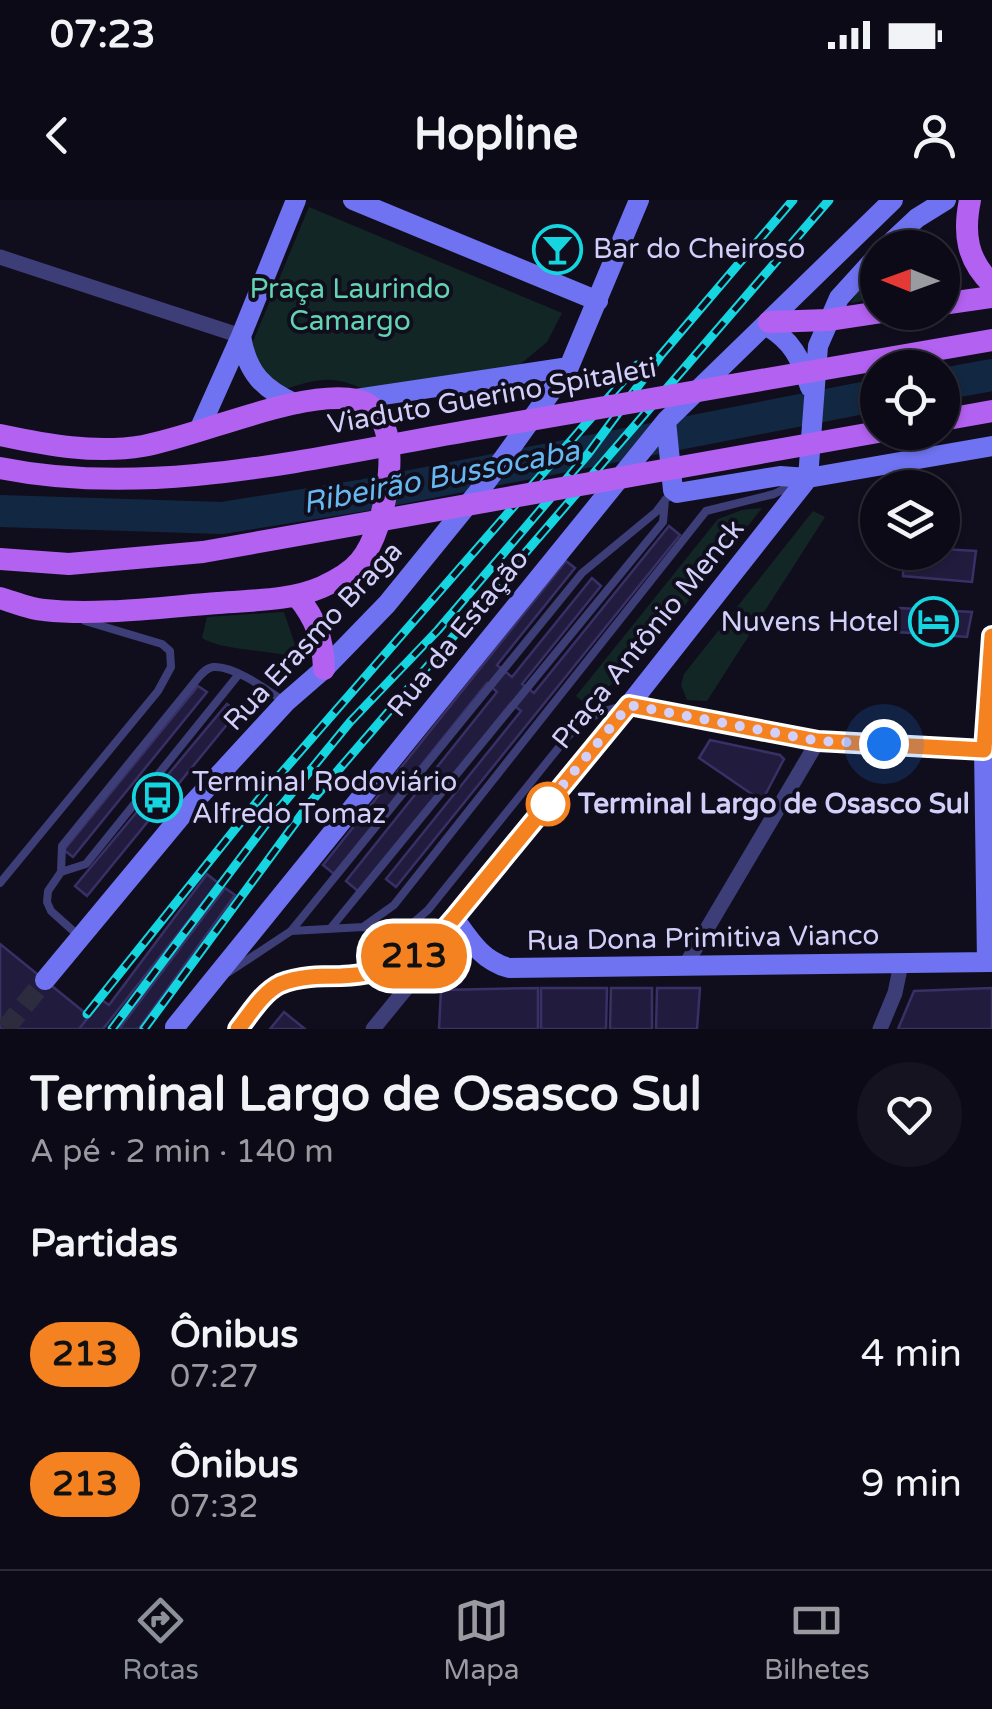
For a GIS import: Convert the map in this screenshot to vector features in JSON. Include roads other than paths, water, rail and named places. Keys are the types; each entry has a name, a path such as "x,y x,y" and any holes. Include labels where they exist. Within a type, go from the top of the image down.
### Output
{"main road":[{"path":"199,430 296,200"},
{"path":"353,200 598,300"},
{"name":"Rua Erasmo Braga","path":"45,980 182,815 286,702 387,604 487,481 569,367 639,200"},
{"name":"Rua da Estação","path":"204,991 644,449 893,200"},
{"path":"904,230 946,200"},
{"path":"970,200 966,220 968,251 978,270 992,284"},
{"path":"808,478 818,346 839,298 860,275"},
{"path":"960,302 992,298"},
{"path":"767,324 860,315"},
{"path":"767,324 794,346 812,395"},
{"path":"241,336 247,362 258,381 270,392 296,404"},
{"name":"Viaduto Guerino Spitaleti","path":"0,468 57,477 186,475 318,456 992,340"},
{"path":"0,436 52,446 109,450 147,445 296,404 356,400 569,367"},
{"path":"0,598 42,610 149,608 297,596 324,586 360,561 387,493 388,437 383,421 377,412 356,400"},
{"path":"960,417 992,411"},
{"path":"667,428 669,495 780,476 808,478 992,446"},
{"path":"0,559 69,564 203,552 860,435"},
{"path":"967,449 992,462"},
{"name":"Praça Antônio Menck","path":"454,918 808,478"},
{"path":"297,596 317,624 324,644 324,669"},
{"path":"989,962 992,636"},
{"path":"629,705 818,741 988,750"},
{"path":"238,1029 278,985 311,977 356,975 403,964 435,940 454,918"},
{"name":"Rua Dona Primitiva Vianco","path":"454,918 479,952 492,963 509,968 989,962"},
{"path":"175,1027 204,991"}],"street":[{"path":"0,256 241,336"},
{"path":"685,966 818,741"},
{"path":"880,1029 896,993 901,964"},
{"path":"373,1029 409,985"}],"lane":[{"path":"363,927 394,904 706,511 774,494 808,478"},
{"path":"330,929 664,522 669,495"},
{"path":"204,991 291,931 582,572 656,512 669,495"},
{"path":"0,883 158,691 171,667 170,650 147,637 42,610"},
{"path":"62,872 62,846 194,682 214,667 239,674 286,702"},
{"path":"80,938 52,911 47,902 48,891 62,872 86,864 239,674"},
{"path":"291,931 363,927 395,931 415,922 568,736 588,717 629,705"}],"waterway":[{"name":"Ribeirão Bussocaba","path":"960,381 992,375"},
{"name":"Ribeirão Bussocaba","path":"0,511 222,518 365,495 860,399"}],"tunnel":[{"path":"5,1029 45,980"}],"railway":[{"path":"112,1029 264,827 350,722 438,630 588,454 661,355 793,200"},
{"path":"144,1029 310,803 829,200"},
{"path":"87,1014 264,793 637,365"}],"place":[{"name":"Bar do Cheiroso","path":"558,249"},
{"name":"Nuvens Hotel","path":"934,622"},
{"name":"Terminal Rodoviário Alfredo Tomaz","path":"157,798"},
{"name":"Terminal Largo de Osasco Sul","path":"548,804"}],"park label":[{"name":"Praça Laurindo Camargo","path":"350,305"}]}
